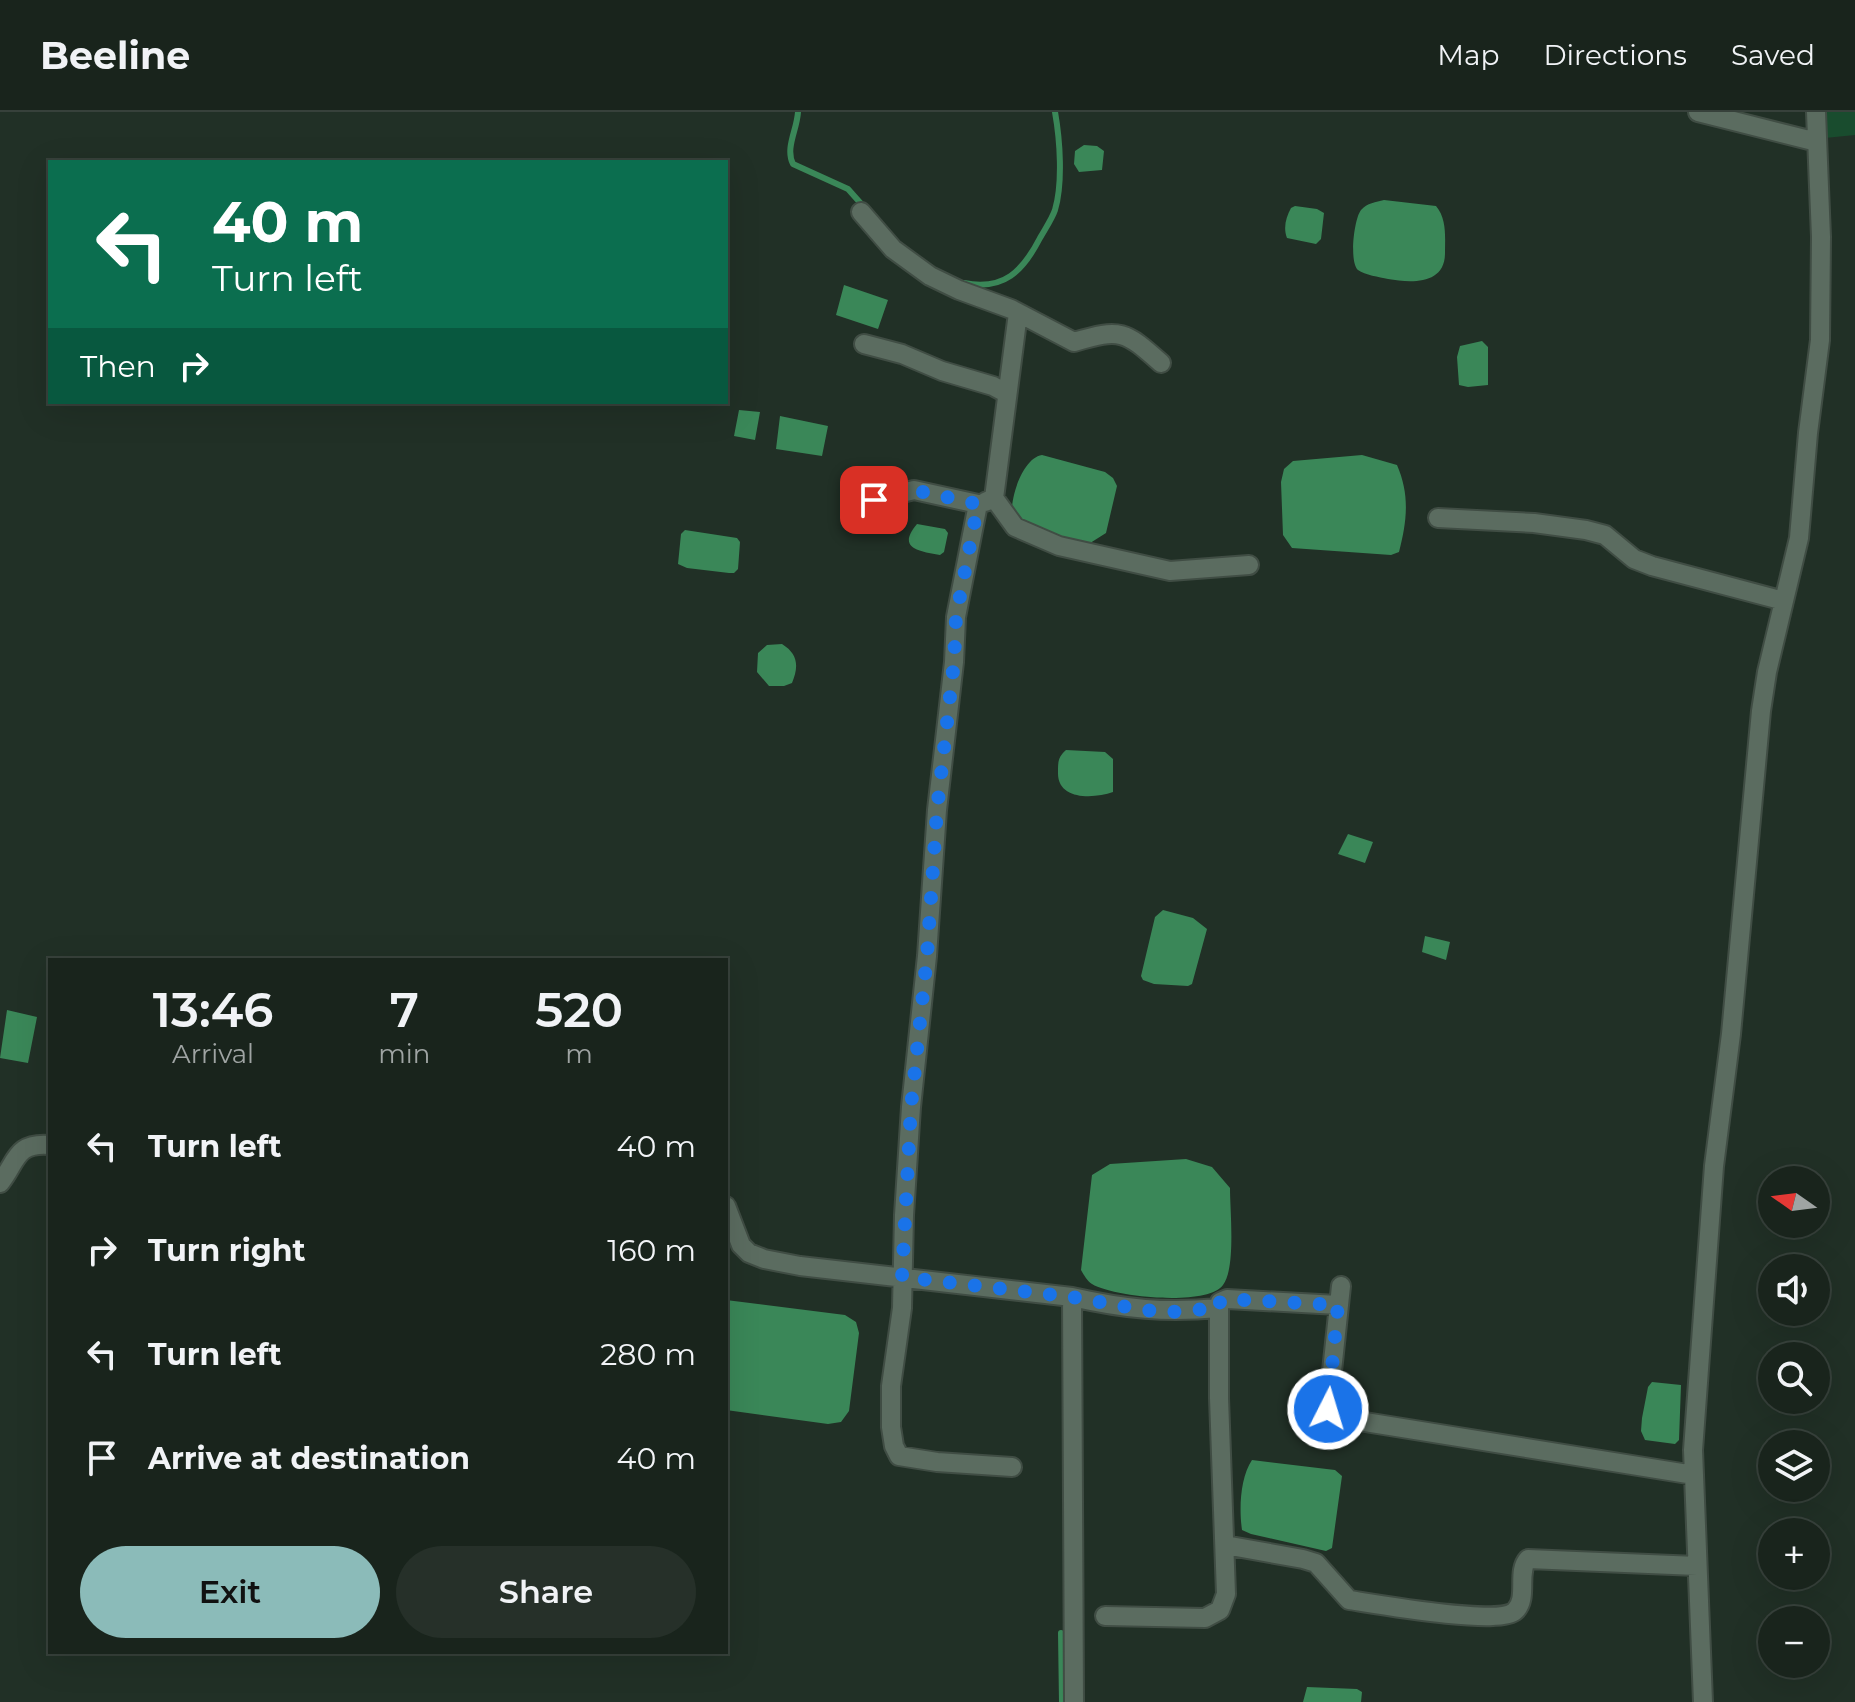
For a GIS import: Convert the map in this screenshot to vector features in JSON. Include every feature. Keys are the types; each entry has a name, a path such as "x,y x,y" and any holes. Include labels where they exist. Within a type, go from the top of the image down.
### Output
{"street":[{"path":"1698,112 1817,142"},
{"path":"1703,1702 1694,1435 1714,1166 1740,945 1753,777 1767,672 1799,538 1820,340 1823,297 1816,112"},
{"path":"861,212 893,249 930,276 1018,313 1074,342 1106,332 1119,333 1140,344 1161,363"},
{"path":"1012,1467 899,1456 891,1427 891,1386 902,1308 911,1107 956,617 986,501 1018,313"},
{"path":"864,344 902,354 1006,393"},
{"path":"874,500 914,490 986,501 1015,527 1059,546 1170,571 1249,565"},
{"path":"1438,518 1534,523 1586,530 1605,535 1634,559 1652,566 1784,601"},
{"path":"0,1183 22,1150 33,1144 48,1145"},
{"path":"728,1211 741,1245 749,1253 800,1266 1072,1297 1116,1307 1171,1312 1219,1308"},
{"path":"1105,1616 1205,1618 1214,1615 1224,1602 1219,1308 1220,1302 1227,1299 1340,1295 1328,1409 1334,1417 1694,1475"},
{"path":"1072,1297 1074,1702"},
{"path":"1225,1545 1316,1563 1349,1600 1466,1616 1502,1616 1516,1610 1521,1602 1524,1565 1528,1559 1697,1566"}],"shaded area":[{"path":"1824,112 1855,112 1855,135 1825,138"},
{"path":"1084,145 1097,146 1104,151 1102,170 1079,172 1074,164 1075,151"},
{"path":"1384,200 1436,206 1440,211 1445,228 1445,253 1439,271 1433,276 1416,281 1397,280 1358,270 1353,250 1358,215 1366,206"},
{"path":"1295,206 1324,213 1321,239 1316,244 1287,238 1286,219"},
{"path":"844,285 888,300 878,329 836,315"},
{"path":"1482,341 1488,347 1488,385 1459,385 1457,357 1460,346"},
{"path":"739,410 760,412 755,440 734,436"},
{"path":"780,416 828,426 822,456 776,449"},
{"path":"1042,455 1105,472 1113,478 1117,486 1106,533 1087,545 1037,530 1012,512 1016,488 1024,470"},
{"path":"1362,455 1397,465 1406,508 1399,552 1391,555 1292,548 1283,535 1281,482 1284,469 1293,461"},
{"path":"917,524 945,529 948,533 944,552 940,555 925,552 910,544 911,532"},
{"path":"685,530 737,538 740,542 738,569 729,573 678,564 681,534"},
{"path":"782,644 794,656 794,677 792,683 784,686 769,686 757,672 758,653 767,645"},
{"path":"1066,750 1105,752 1113,759 1113,792 1087,796 1063,788 1059,781 1058,765"},
{"path":"1348,834 1373,842 1365,863 1338,854"},
{"path":"1163,910 1193,918 1207,929 1192,984 1188,986 1154,984 1141,976 1155,917"},
{"path":"1425,936 1450,942 1446,960 1422,952"},
{"path":"7,1010 37,1017 28,1063 0,1058"},
{"path":"1186,1159 1212,1167 1230,1188 1231,1253 1223,1285 1214,1292 1199,1296 1159,1298 1119,1293 1090,1283 1081,1270 1092,1175 1110,1164"},
{"path":"728,1300 845,1315 856,1322 859,1333 849,1411 841,1422 828,1424 728,1410"},
{"path":"1652,1382 1681,1385 1679,1440 1675,1444 1645,1440 1641,1431 1648,1387"},
{"path":"1252,1460 1335,1470 1342,1476 1332,1548 1326,1551 1242,1530 1241,1494"},
{"path":"1307,1687 1357,1689 1362,1692 1361,1702 1303,1702"}],"waterway":[{"path":"798,112 791,145 793,164 848,189 864,207"},
{"path":"964,283 990,284 1011,276 1027,260 1050,220 1058,199 1060,175 1055,112"},
{"path":"1061,1633 1062,1702"}],"route":[{"path":"874,500 914,490 978,504 956,617 954,662 937,810 927,956 911,1107 902,1277 1171,1312 1219,1308 1220,1302 1227,1299 1338,1305 1328,1409"}]}
